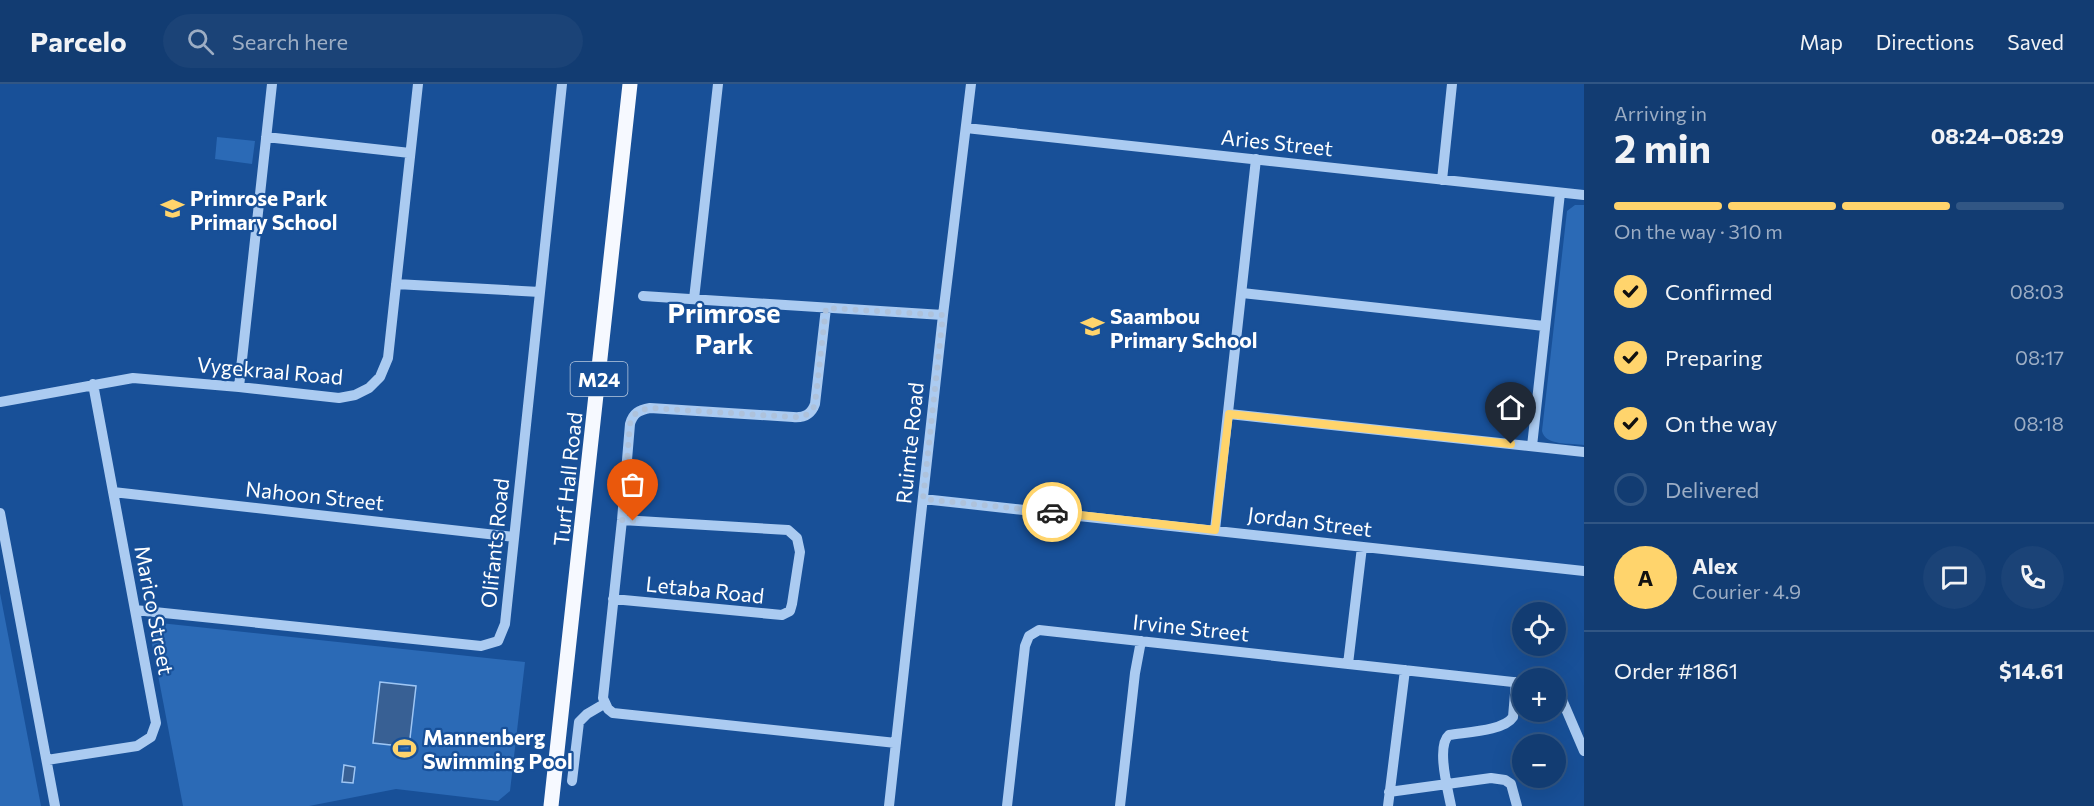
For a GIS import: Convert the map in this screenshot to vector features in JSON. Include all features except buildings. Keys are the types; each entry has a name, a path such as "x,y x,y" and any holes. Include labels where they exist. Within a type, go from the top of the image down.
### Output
{"main road":[{"name":"Turf Hall Road","path":"551,806 630,84"}],"street":[{"path":"239,387 272,84"},
{"name":"Vygekraal Road","path":"0,402 133,378 339,398 355,395 369,388 380,377 388,358 417,84"},
{"name":"Olifants Road","path":"135,610 481,646 491,645 498,641 505,624 562,84"},
{"path":"694,299 718,84"},
{"name":"Ruimte Road","path":"889,806 971,84"},
{"path":"1442,180 1452,84"},
{"name":"Aries Street","path":"966,128 1584,195"},
{"path":"267,137 410,153"},
{"path":"1215,530 1256,159"},
{"path":"1532,446 1560,193"},
{"path":"396,284 540,292"},
{"path":"1242,293 1544,326"},
{"path":"644,296 943,315"},
{"name":"Letaba Road","path":"604,704 603,695 632,416 641,410 650,408 806,416 815,404 826,308"},
{"name":"Marico Street","path":"46,760 137,746 153,733 156,723 93,384"},
{"path":"1229,414 1584,452"},
{"name":"Nahoon Street","path":"113,492 514,537"},
{"name":"Jordan Street","path":"923,499 1584,571"},
{"path":"0,513 55,806"},
{"name":"Letaba Road","path":"613,599 782,615 790,611 792,604 800,552 797,538 788,530 622,520"},
{"path":"1348,664 1362,547"},
{"name":"Irvine Street","path":"1007,806 1025,646 1029,636 1042,630 1512,682"},
{"path":"1120,806 1135,673 1141,641"},
{"path":"1388,806 1405,670"},
{"path":"572,781 579,722 587,714 604,704 613,713 896,743"},
{"path":"1566,709 1584,751"},
{"path":"1450,806 1443,749 1446,738 1454,734 1500,727 1512,719"},
{"path":"1389,792 1491,778 1511,783 1517,806"}],"shaded area":[{"path":"217,137 255,141 252,164 215,159"},
{"path":"1575,205 1584,205 1584,445 1553,441 1544,436 1542,431 1567,211"},
{"path":"0,593 41,806 0,806"},
{"path":"160,623 525,662 510,791 498,801 396,789 309,806 183,806 150,633"},
{"path":"380,682 416,686 409,747 373,743"},
{"path":"344,765 355,767 353,783 342,782"}],"way so far":[{"path":"633,521 622,520 632,416 641,410 650,408 806,416 815,404 826,308 943,315 923,499 1052,512"}],"place":[{"name":"Primrose Park Primary School","path":"172,209"},
{"name":"Saambou Primary School","path":"1092,327"},
{"name":"Mannenberg Swimming Pool","path":"405,748"}],"district":[{"name":"Primrose Park","path":"724,328"}],"route":[{"path":"1052,512 1215,530 1229,414 1511,444"}]}
